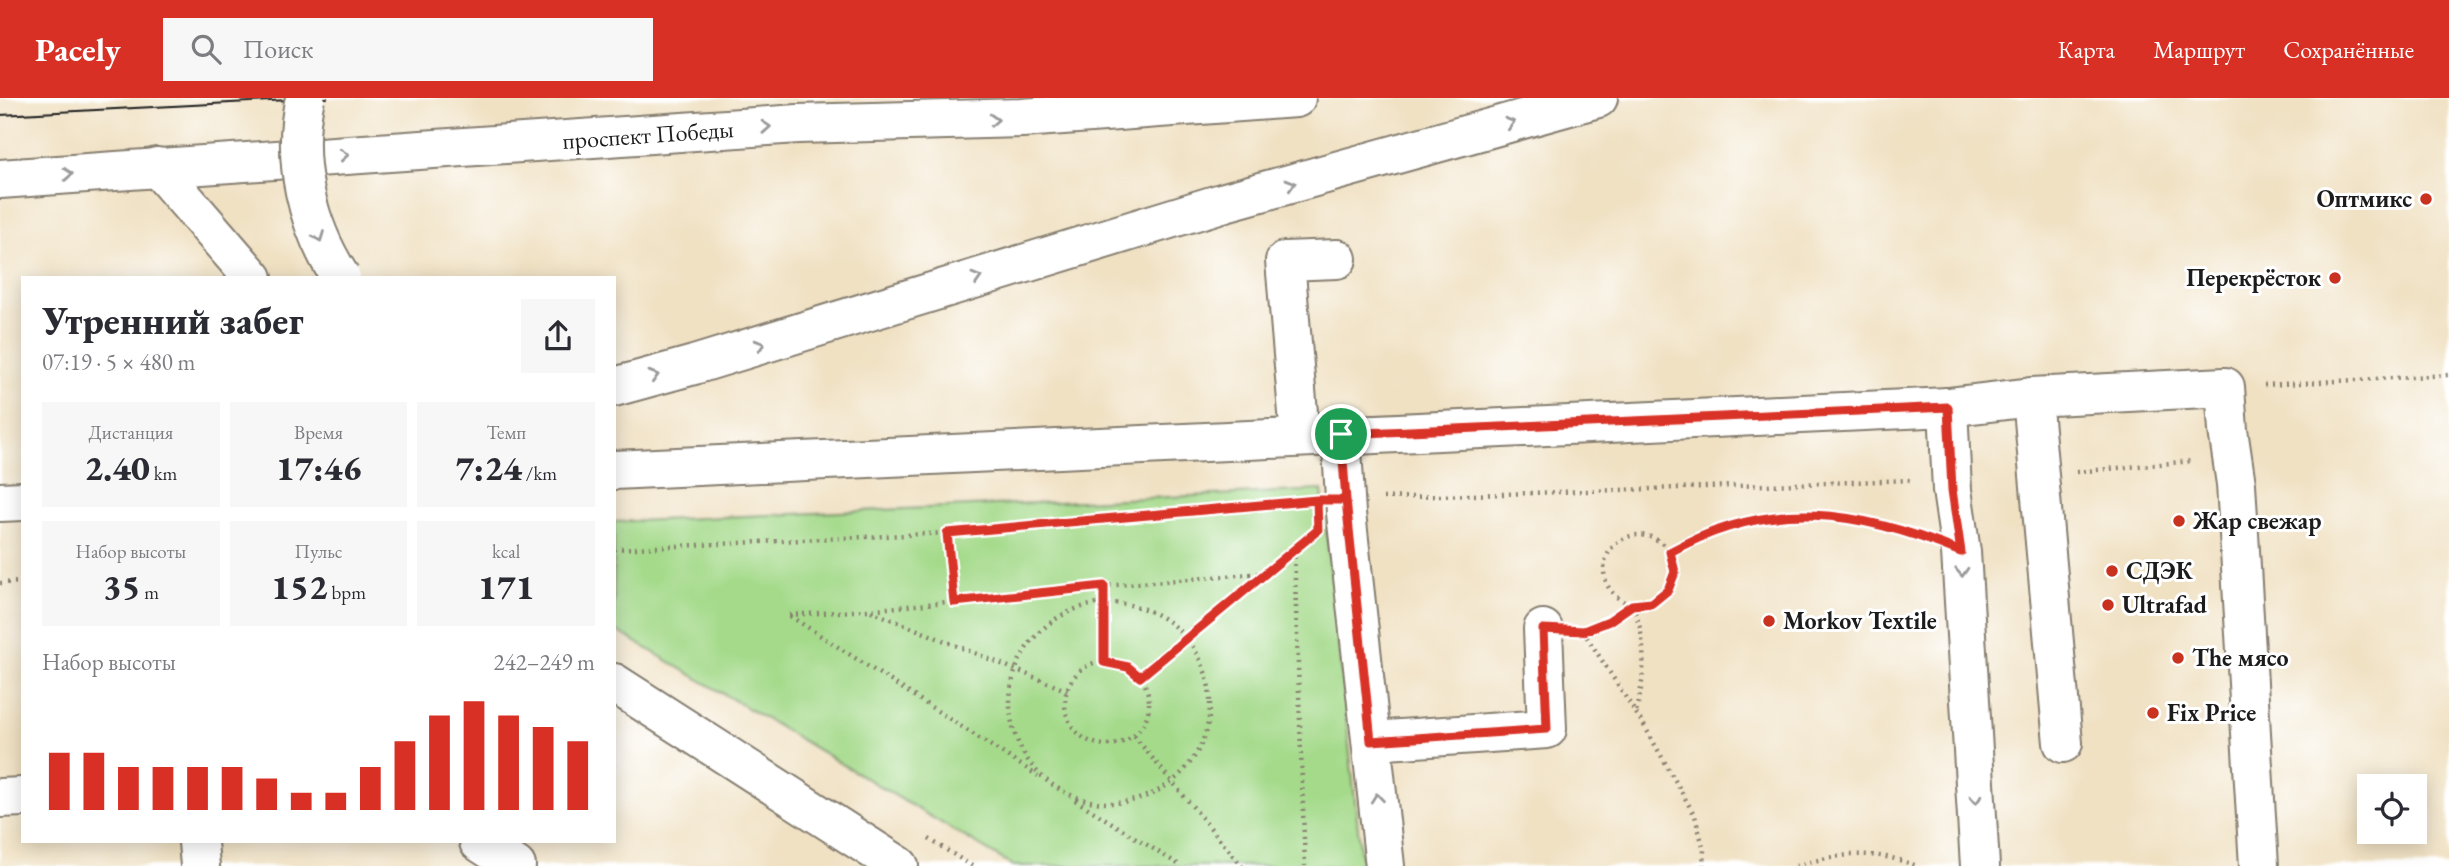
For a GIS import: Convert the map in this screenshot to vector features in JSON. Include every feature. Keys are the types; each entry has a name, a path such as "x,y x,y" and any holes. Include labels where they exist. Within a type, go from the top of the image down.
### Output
{"main road":[{"path":"304,98 300,153 306,204 326,256 340,276"},
{"name":"проспект Победы","path":"0,178 798,124 1022,118 1296,98"},
{"path":"616,386 1225,202 1598,98"},
{"path":"157,167 251,276"},
{"path":"1300,436 1285,261 1337,259"},
{"path":"616,470 1948,407 2032,397 2225,387 2236,484 2259,866"},
{"path":"2032,397 2063,743"},
{"path":"1948,407 1951,478 1961,552 1980,866"},
{"path":"1341,434 1384,866"},
{"path":"0,502 21,500"},
{"path":"1371,741 1547,729 1543,629"},
{"path":"616,684 899,866"},
{"path":"0,798 21,797"},
{"path":"198,843 200,866"},
{"path":"481,843 516,866"}],"path":[{"path":"2225,387 2449,375"},
{"path":"2039,476 2205,460 2228,430"},
{"path":"616,549 947,533 1346,500 1951,478"},
{"path":"1670,552 1728,526 1784,515 1830,514 1918,534 1961,552"},
{"path":"1140,677 1318,530"},
{"path":"947,533 954,602"},
{"path":"1543,629 1584,631 1609,621 1632,605 1652,603 1668,590 1675,572 1670,552 1655,538 1635,534 1617,541 1605,558 1604,578 1614,595 1632,605 1640,624 1643,686 1636,713"},
{"path":"1294,550 1305,866"},
{"path":"1181,866 789,615 1263,573"},
{"path":"0,583 21,582"},
{"path":"1104,586 1104,662"},
{"path":"1103,604 1126,605 1163,618 1185,639 1202,662 1210,700 1209,720 1203,739 1195,757 1183,772 1151,795 1113,803 1074,797 1056,788 1034,769 1018,744 1009,706 1016,670 1025,650 1037,634 1069,612 1103,604"},
{"path":"868,610 1068,691"},
{"path":"1584,631 1636,713 1695,816 1704,850 1703,866"},
{"path":"1104,662 1128,667 1140,677 1147,692 1149,708 1144,723 1134,736 1111,745 1087,740 1075,729 1066,707 1068,691 1075,676 1104,662"},
{"path":"1134,736 1242,866"},
{"path":"1796,866 1823,858 1865,852 1917,866"}],"green space":[{"path":"1322,490 1362,866 1014,866 616,630 616,522"}],"tram line":[{"path":"0,115 327,98"}],"place":[{"name":"Оптмикс","path":"2426,199"},
{"name":"Перекрёсток","path":"2335,278"},
{"name":"Жар свежар","path":"2179,521"},
{"name":"СДЭК","path":"2112,571"},
{"name":"Ultrafad","path":"2108,605"},
{"name":"Morkov Textile","path":"1769,621"},
{"name":"The мясо","path":"2178,658"},
{"name":"Fix Price","path":"2153,713"}],"route":[{"path":"1341,434 1346,500 1317,500 1318,530 1140,677 1128,667 1104,662 1104,586 954,602 947,533 1317,500 1346,500 1371,741 1547,729 1543,629 1584,631 1609,621 1632,605 1652,603 1668,590 1675,572 1670,552 1728,526 1784,515 1830,514 1918,534 1961,552 1952,490 1948,407 1341,434"}]}
